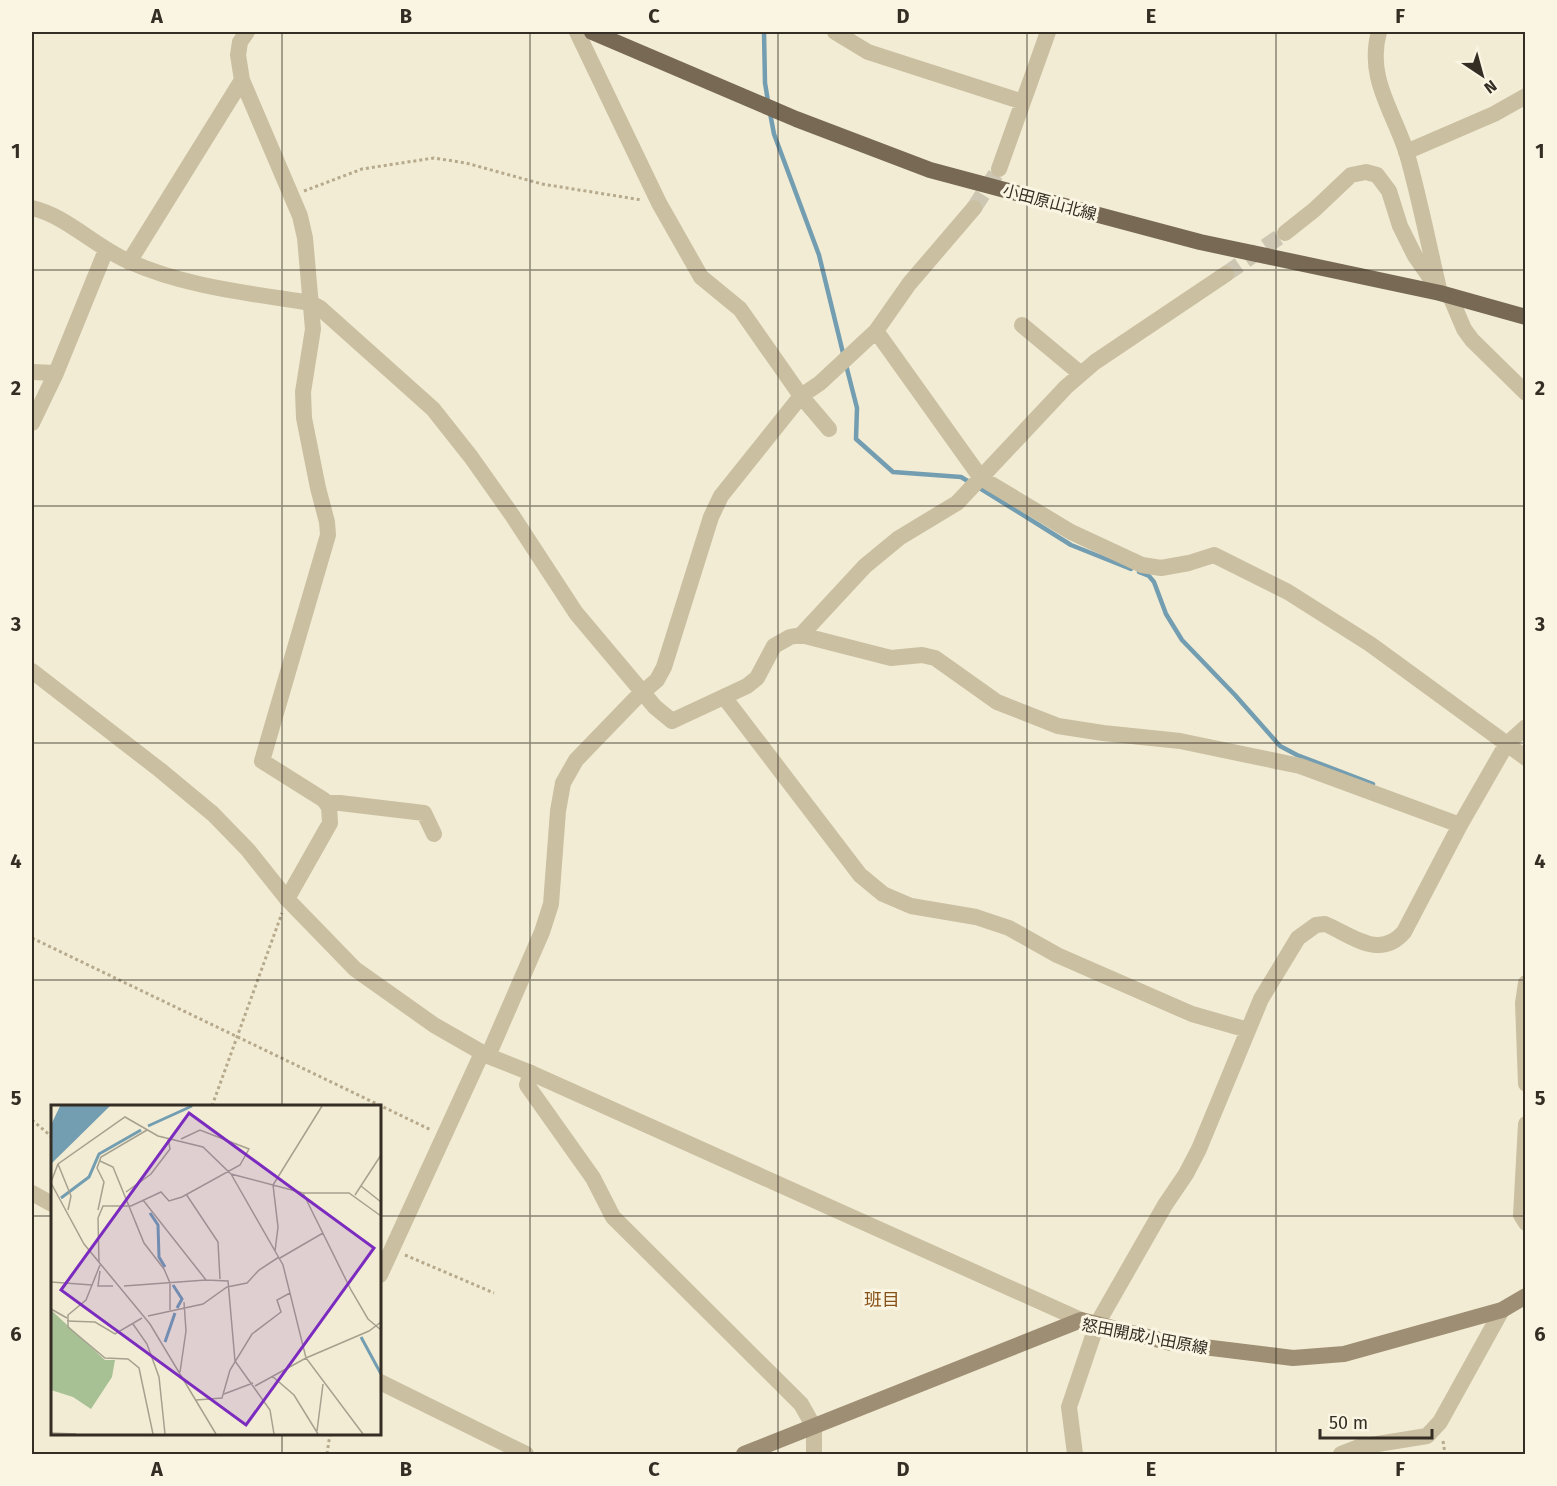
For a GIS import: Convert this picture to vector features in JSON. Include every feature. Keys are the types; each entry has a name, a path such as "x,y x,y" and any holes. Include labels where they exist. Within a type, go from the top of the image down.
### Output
{"main road":[{"name":"小田原山北線","path":"592,32 777,111 940,172 1200,242 1445,294 1526,317"},
{"name":"怒田開成小田原線","path":"744,1455 1089,1322 1171,1344 1293,1358 1344,1354 1502,1310 1526,1296"}],"street":[{"path":"247,32 240,42 238,55 242,80 300,216 305,238 313,329 303,392 304,418 328,535 262,761 329,807 330,823 287,899"},
{"path":"577,32 658,203 701,278 740,309 801,396 829,429"},
{"path":"835,32 868,52 1023,102"},
{"path":"999,169 1048,32"},
{"path":"1379,32 1375,48 1379,83 1406,152 1445,294"},
{"path":"129,262 242,80"},
{"path":"1406,152 1494,114 1526,96"},
{"path":"1285,233 1314,210 1351,175 1366,172 1377,176 1389,191 1400,226 1415,256 1445,294 1464,329 1472,340 1526,393"},
{"path":"32,208 48,212 106,250 129,262 184,281 311,303 353,337 433,409 492,486 576,613 642,693 672,722 747,686 757,678 774,646 790,637 801,635 884,657 922,655 935,658 997,702 1058,726 1180,741 1300,766 1460,825"},
{"path":"381,1273 443,1136 485,1055 542,932 551,904 558,811 563,783 576,760 657,680 664,667 711,517 721,496 801,396 820,382 876,331 909,284 974,208"},
{"path":"32,423 56,373 106,250"},
{"path":"801,635 865,567 899,538 957,503 1066,387 1095,362 1226,274"},
{"path":"1023,325 1081,374"},
{"path":"876,331 981,478 1071,532 1142,565 1161,568 1189,563 1214,555 1288,592 1370,644 1526,758"},
{"path":"32,372 56,373"},
{"path":"32,671 213,814 248,850 287,899 355,969 434,1025 485,1055 531,1073 1089,1322"},
{"path":"724,698 860,875 883,894 911,906 976,917 1009,928 1057,954 1192,1014 1248,1030"},
{"path":"1075,1455 1069,1407 1089,1322 1195,1158 1271,980 1293,946 1307,930 1316,925 1325,924 1375,946 1386,946 1398,939 1404,932 1460,825 1506,745 1526,727"},
{"path":"326,803 340,802 424,813 434,834"},
{"path":"1526,983 1523,1003 1526,1083"},
{"path":"531,1073 526,1085 593,1178 613,1217 801,1404 813,1427 814,1455"},
{"path":"1526,1125 1521,1215 1526,1224"},
{"path":"32,1193 51,1203"},
{"path":"1341,1455 1359,1447 1427,1436 1440,1422 1502,1310"},
{"path":"381,1382 526,1455"}],"path":[{"path":"291,197 323,182 363,169 434,158 466,163 542,184 658,203"},
{"path":"213,1105 287,899"},
{"path":"32,938 378,1105"},
{"path":"381,1106 443,1136"},
{"path":"32,1120 51,1136"},
{"path":"391,1249 494,1293"},
{"path":"327,1455 330,1435"}],"waterway":[{"path":"764,32 765,83 768,101"},
{"path":"770,113 774,134 819,255 844,357"},
{"path":"846,365 857,408 856,439 893,472 961,477 971,483"},
{"path":"978,487 1071,545 1131,569"},
{"path":"1139,572 1149,576 1154,582 1166,614 1182,640 1280,746 1297,755 1373,784"}],"tunnel":[{"path":"974,208 999,169"},
{"path":"1226,274 1285,233"}],"district":[{"name":"班目","path":"882,1300"}]}
